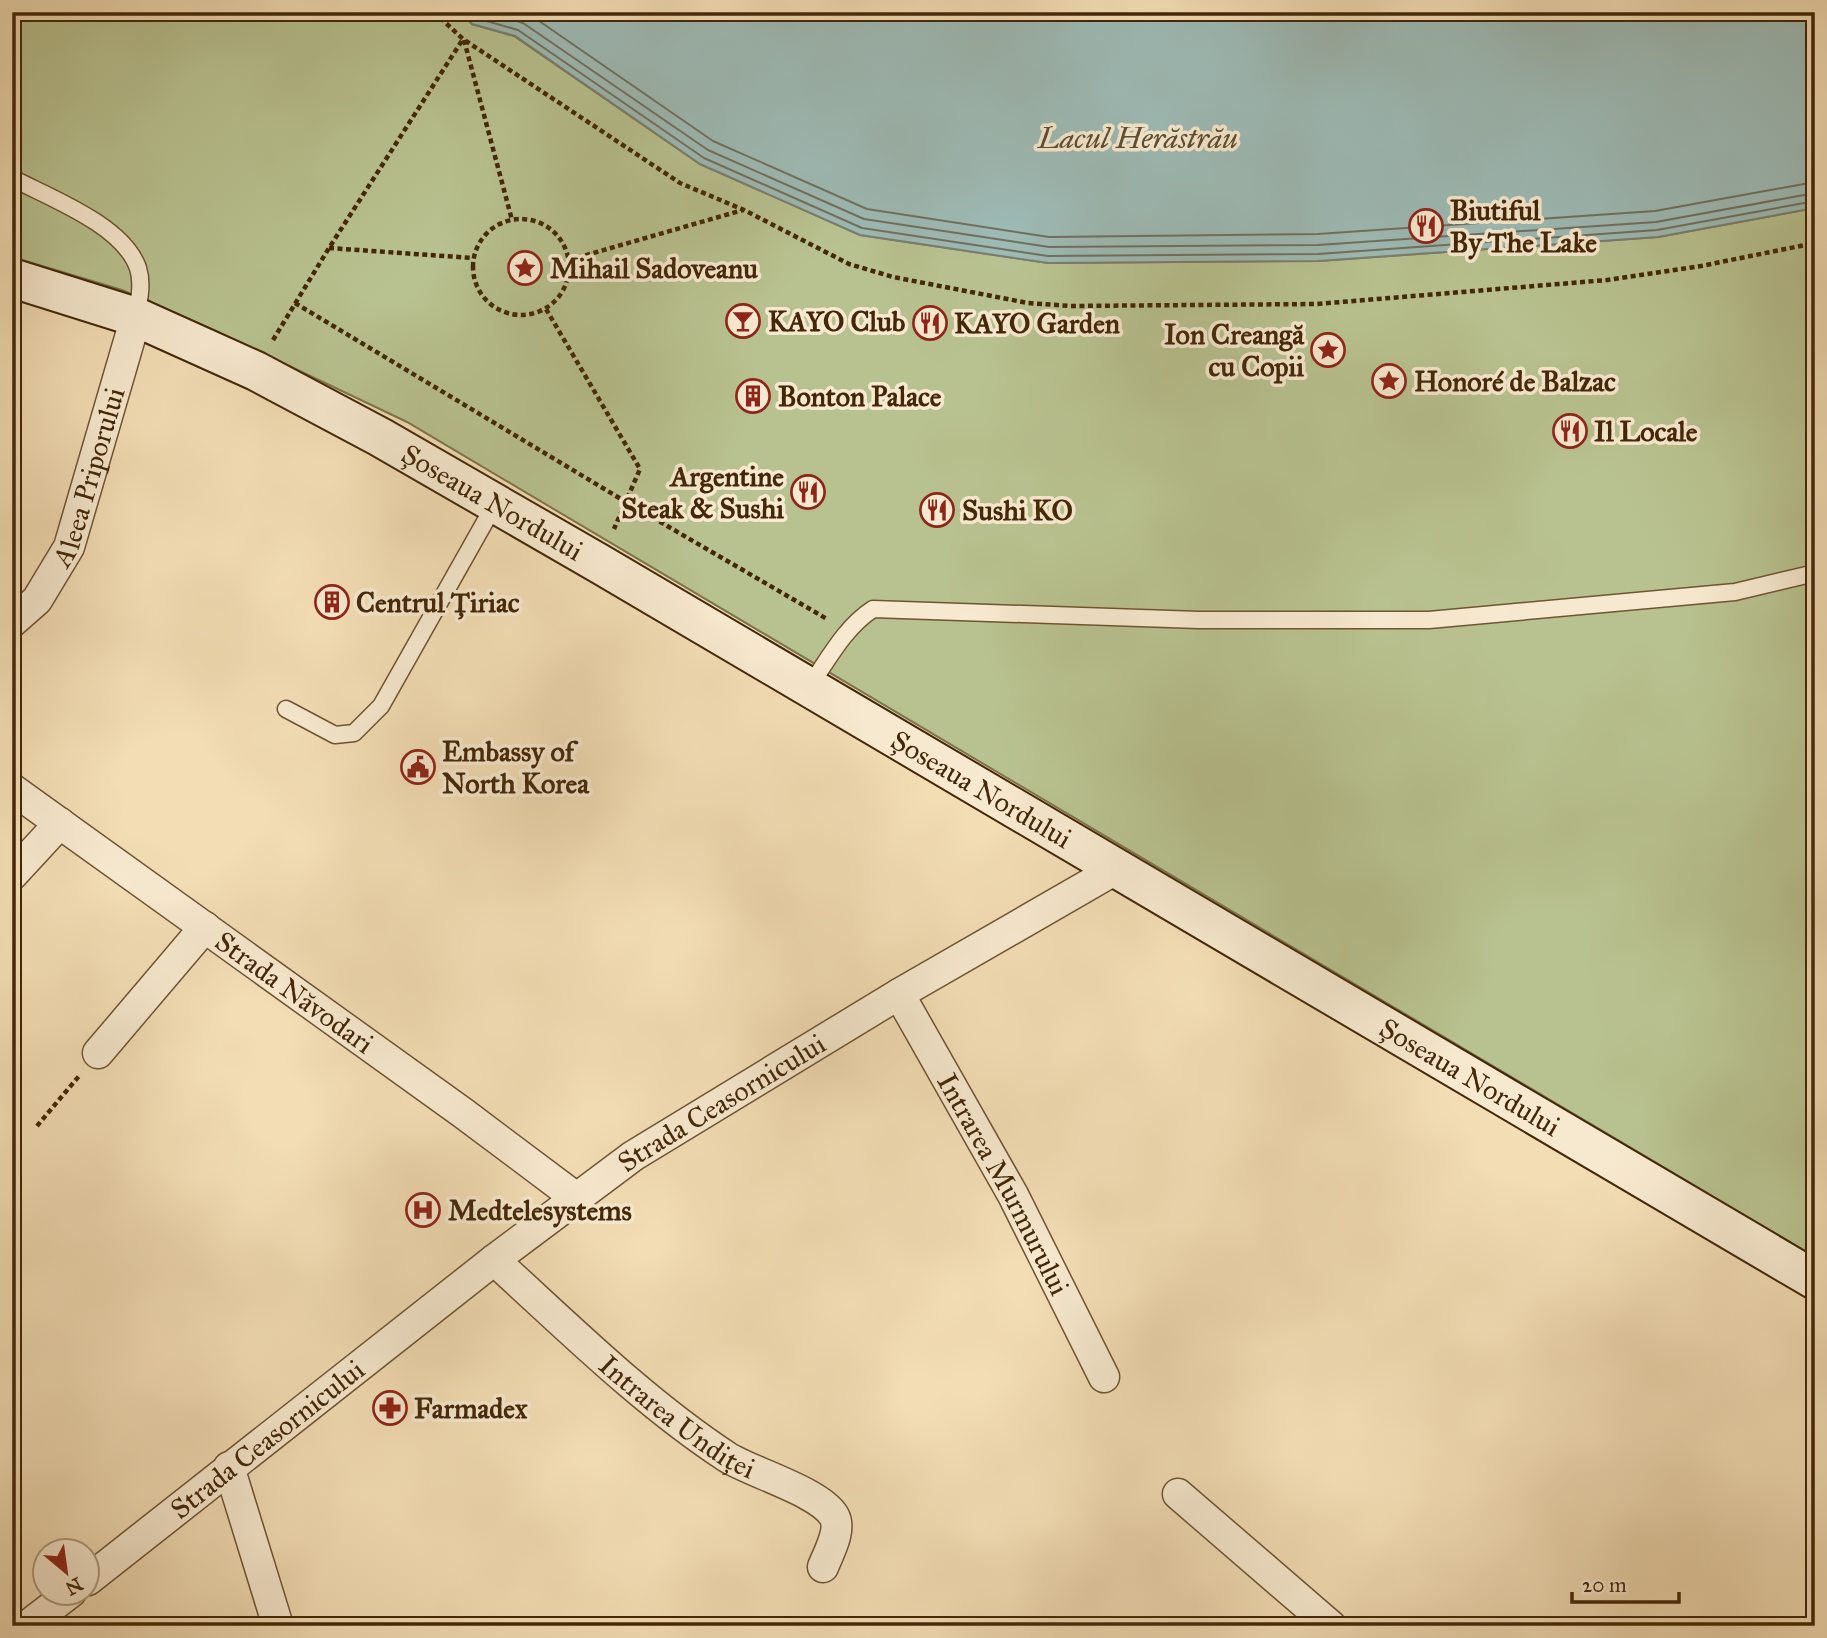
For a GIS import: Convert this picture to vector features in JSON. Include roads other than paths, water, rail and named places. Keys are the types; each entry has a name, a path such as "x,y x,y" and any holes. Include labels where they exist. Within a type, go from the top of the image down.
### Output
{"main road":[{"name":"Șoseaua Nordului","path":"12,278 136,317 256,371 380,437 1815,1280"}],"street":[{"name":"Aleea Priporului","path":"12,622 37,600 69,547 136,317"},
{"name":"Strada Năvodari","path":"12,789 463,1113 575,1197"},
{"path":"12,875 60,823"},
{"name":"Strada Ceasornicului","path":"102,1569 575,1197 643,1149 899,994 1116,869"},
{"path":"98,1053 205,928"},
{"name":"Intrarea Murmurului","path":"899,994 1013,1195 1104,1377"},
{"name":"Intrarea Undiței","path":"494,1260 622,1376 691,1433 731,1459 820,1502 834,1517 836,1530 823,1567"},
{"path":"229,1467 278,1626"},
{"path":"1178,1494 1331,1626"},
{"path":"27,1626 53,1606"}],"lane":[{"path":"12,178 93,220 124,244 138,268 141,288 136,317"},
{"path":"286,709 335,734 354,733 381,706 495,503"},
{"path":"808,688 848,630 859,618 873,609 1199,620 1429,620 1735,592 1815,573"}],"water":[{"name":"Lacul Herăstrău","path":"461,12 1815,12 1815,208 1658,237 1318,261 1048,263 860,235 700,164 515,36 472,24"}],"place":[{"name":"Biutiful By The Lake","path":"1426,226"},
{"name":"Mihail Sadoveanu","path":"525,268"},
{"name":"KAYO Club","path":"743,321"},
{"name":"KAYO Garden","path":"930,323"},
{"name":"Ion Creangă cu Copii","path":"1328,350"},
{"name":"Honoré de Balzac","path":"1389,381"},
{"name":"Bonton Palace","path":"753,396"},
{"name":"Il Locale","path":"1570,431"},
{"name":"Argentine Steak & Sushi","path":"808,492"},
{"name":"Sushi KO","path":"937,510"},
{"name":"Centrul Țiriac","path":"332,602"},
{"name":"Embassy of North Korea","path":"418,767"},
{"name":"Medtelesystems","path":"423,1210"},
{"name":"Farmadex","path":"390,1408"}]}
